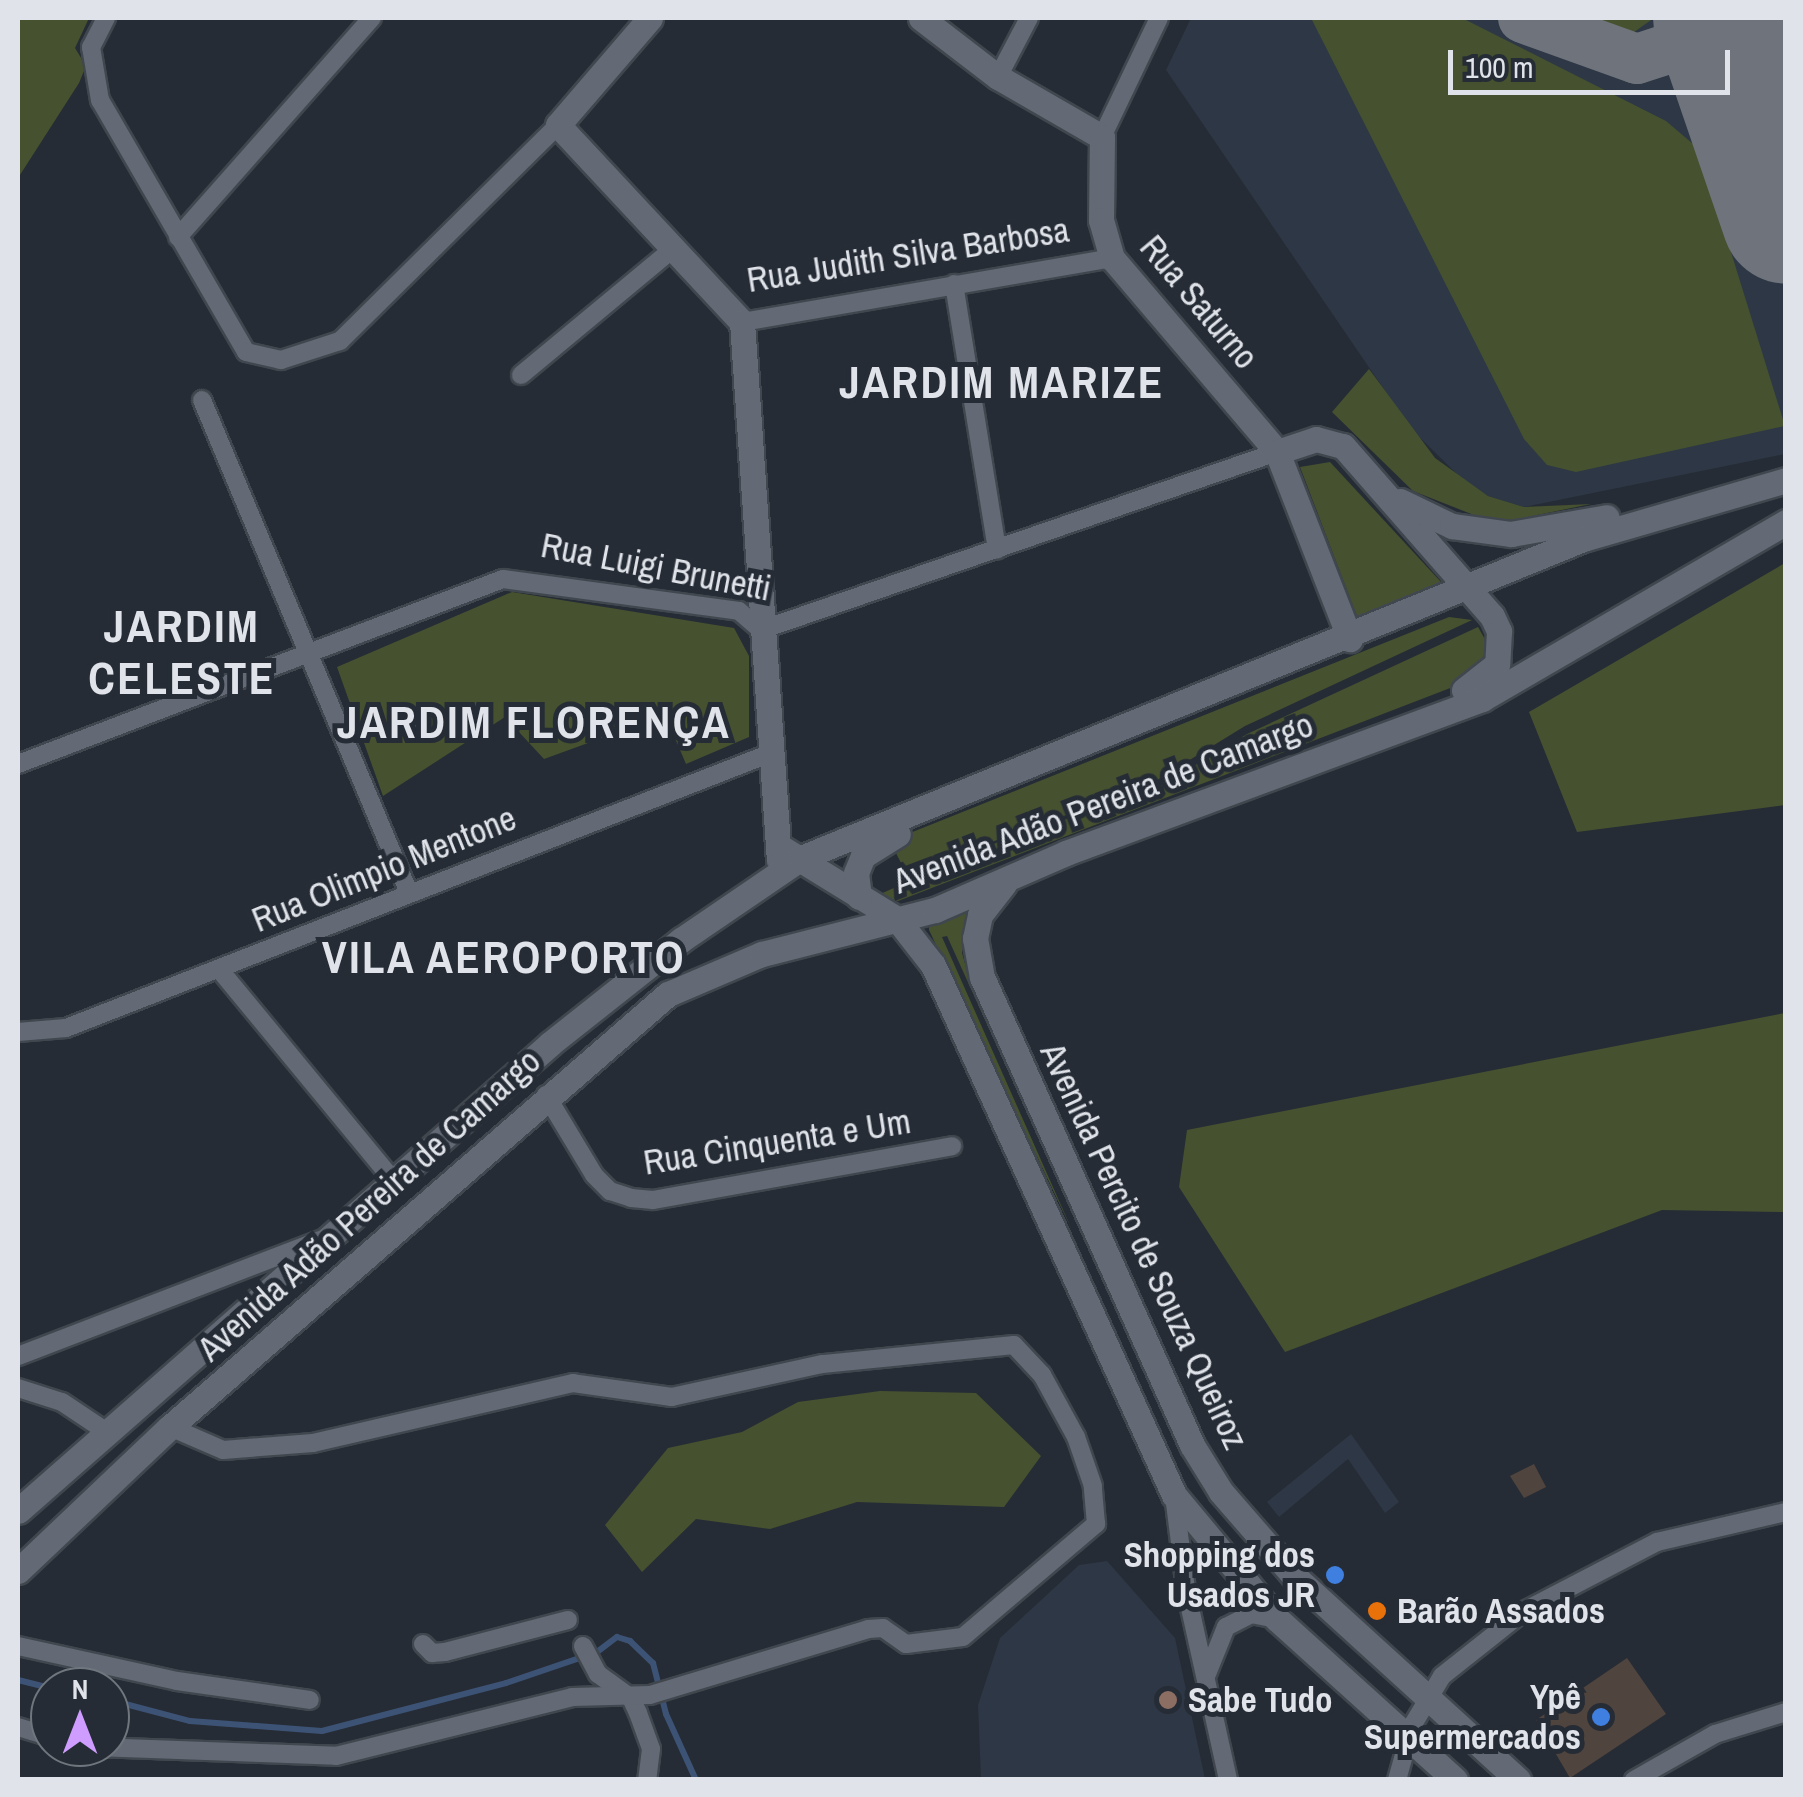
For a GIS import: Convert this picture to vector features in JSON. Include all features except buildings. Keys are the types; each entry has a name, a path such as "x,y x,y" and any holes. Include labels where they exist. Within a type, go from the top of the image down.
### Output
{"main road":[{"path":"558,125 650,18"},
{"path":"921,18 998,77 1102,136"},
{"name":"Rua Judith Silva Barbosa","path":"558,125 742,322"},
{"name":"Rua Saturno","path":"1102,136 1101,220 1112,258 1276,452 1350,638"},
{"path":"742,322 771,753 791,852 897,919"},
{"path":"1257,783 1313,752 1479,684 1501,648 1492,616 1343,446 1316,438 1296,453 1289,485"},
{"name":"Rua Luigi Brunetti","path":"1276,452 1316,438"},
{"path":"1383,492 1452,526 1511,534 1691,502 1786,480"},
{"name":"Avenida Adão Pereira de Camargo","path":"18,1512 603,1001 768,882 791,852 1306,656 1583,539 1691,502"},
{"name":"Avenida Adão Pereira de Camargo","path":"18,1571 170,1427 546,1095 640,1014 703,975 935,910 1016,874 1482,699 1786,522"},
{"path":"1424,608 1460,605 1492,616"},
{"path":"859,897 856,873 873,845 1218,706 1306,656"},
{"name":"Avenida Percito de Souza Queiroz","path":"1016,874 980,914 976,938 982,977 1192,1445 1254,1534 1518,1780"},
{"name":"Avenida Percito de Souza Queiroz","path":"897,919 929,959 1174,1494 1277,1619 1455,1780"},
{"path":"854,930 896,938 929,959"}],"street":[{"path":"106,18 91,47 92,76 178,237 246,352 281,360 340,341 558,125"},
{"path":"178,237 372,18"},
{"path":"998,77 1029,18"},
{"name":"Rua Saturno","path":"1102,136 1159,18"},
{"path":"521,375 673,249"},
{"name":"Rua Judith Silva Barbosa","path":"742,322 1112,258"},
{"path":"954,284 997,550"},
{"path":"202,400 409,893"},
{"name":"Rua Luigi Brunetti","path":"18,764 519,576 739,611 761,630 1276,452"},
{"name":"Rua Olimpio Mentone","path":"18,1032 66,1028 771,753"},
{"path":"219,969 394,1181"},
{"name":"Rua Cinquenta e Um","path":"546,1095 594,1175 610,1191 631,1198 654,1200 952,1146"},
{"path":"18,1356 250,1263 335,1235"},
{"path":"250,1263 270,1277 266,1294"},
{"path":"130,1748 336,1756 572,1697 640,1696 678,1688 868,1629 882,1628 906,1644 963,1638 1096,1524 1093,1486 1076,1437 1042,1374 1014,1345 822,1364 672,1397 573,1383 313,1442 223,1450 170,1427"},
{"path":"18,1388 62,1402 107,1432"},
{"path":"1174,1494 1206,1680 1228,1780"},
{"path":"1398,1780 1408,1736 1442,1676 1524,1611 1606,1562 1658,1542 1786,1512"},
{"path":"1206,1680 1226,1627 1252,1614 1277,1619"},
{"path":"423,1644 432,1653 445,1652 568,1620"},
{"path":"584,1646 598,1674 640,1696"},
{"path":"25,1648 177,1681 310,1700"},
{"path":"1405,1678 1442,1676"},
{"path":"640,1696 650,1749 647,1780"},
{"path":"1634,1780 1715,1734 1786,1712"},
{"path":"1658,1764 1670,1780"}],"shaded area":[{"path":"1191,18 1785,18 1785,454 1524,507 1488,496 1460,477 1411,429 1166,70"},
{"path":"1351,1434 1399,1502 1385,1513 1348,1459 1279,1517 1267,1502"},
{"path":"1107,1561 1175,1638 1205,1779 981,1779 978,1705 1000,1638 1079,1565"}],"green space":[{"path":"18,18 89,18 75,48 86,66 79,83 18,178"},
{"path":"1311,18 1462,18 1666,121 1699,149 1785,426 1576,472 1547,465 1524,439"},
{"path":"1558,18 1654,18 1620,42"},
{"path":"1752,18 1785,18 1785,72 1774,64"},
{"path":"1369,369 1435,458 1488,496 1524,507 1591,504 1513,520 1484,519 1413,491 1332,412"},
{"path":"1330,462 1441,582 1358,619 1300,467"},
{"path":"1785,563 1785,805 1577,832 1529,712"},
{"path":"512,592 734,628 749,656 749,737 686,764 665,715 544,759 505,717 383,796 337,667"},
{"path":"1449,617 1472,620 1245,726 1149,785 906,873 890,841"},
{"path":"1478,627 1490,648 1471,680 898,901 878,895 1005,839 1152,791 1247,734"},
{"path":"969,907 962,953 968,974 1078,1225 947,936 942,937 1072,1230 929,930 929,921"},
{"path":"1785,1013 1785,1212 1662,1210 1285,1352 1179,1187 1187,1130"},
{"path":"880,1391 976,1393 1041,1456 1004,1507 857,1502 770,1529 696,1519 642,1572 605,1525 668,1448 742,1432 798,1402"}],"waterway":[{"path":"130,1705 190,1721 322,1731 506,1683 597,1652 617,1637 630,1641 653,1663 666,1714 696,1780"},
{"path":"18,1680 30,1683"}],"taxiway":[{"path":"1523,18 1637,59 1671,48 1696,18"},
{"path":"1733,66 1786,113"}],"runway":[{"path":"1717,18 1786,220"}],"place":[{"name":"Shopping dos Usados JR","path":"1335,1575"},
{"name":"Barão Assados","path":"1377,1611"},
{"name":"Sabe Tudo","path":"1168,1700"},
{"name":"Ypê Supermercados","path":"1601,1717"}],"district":[{"name":"JARDIM MARIZE","path":"1002,382"},
{"name":"JARDIM CELESTE","path":"182,652"},
{"name":"JARDIM FLORENÇA","path":"534,722"},
{"name":"VILA AEROPORTO","path":"504,957"}]}
